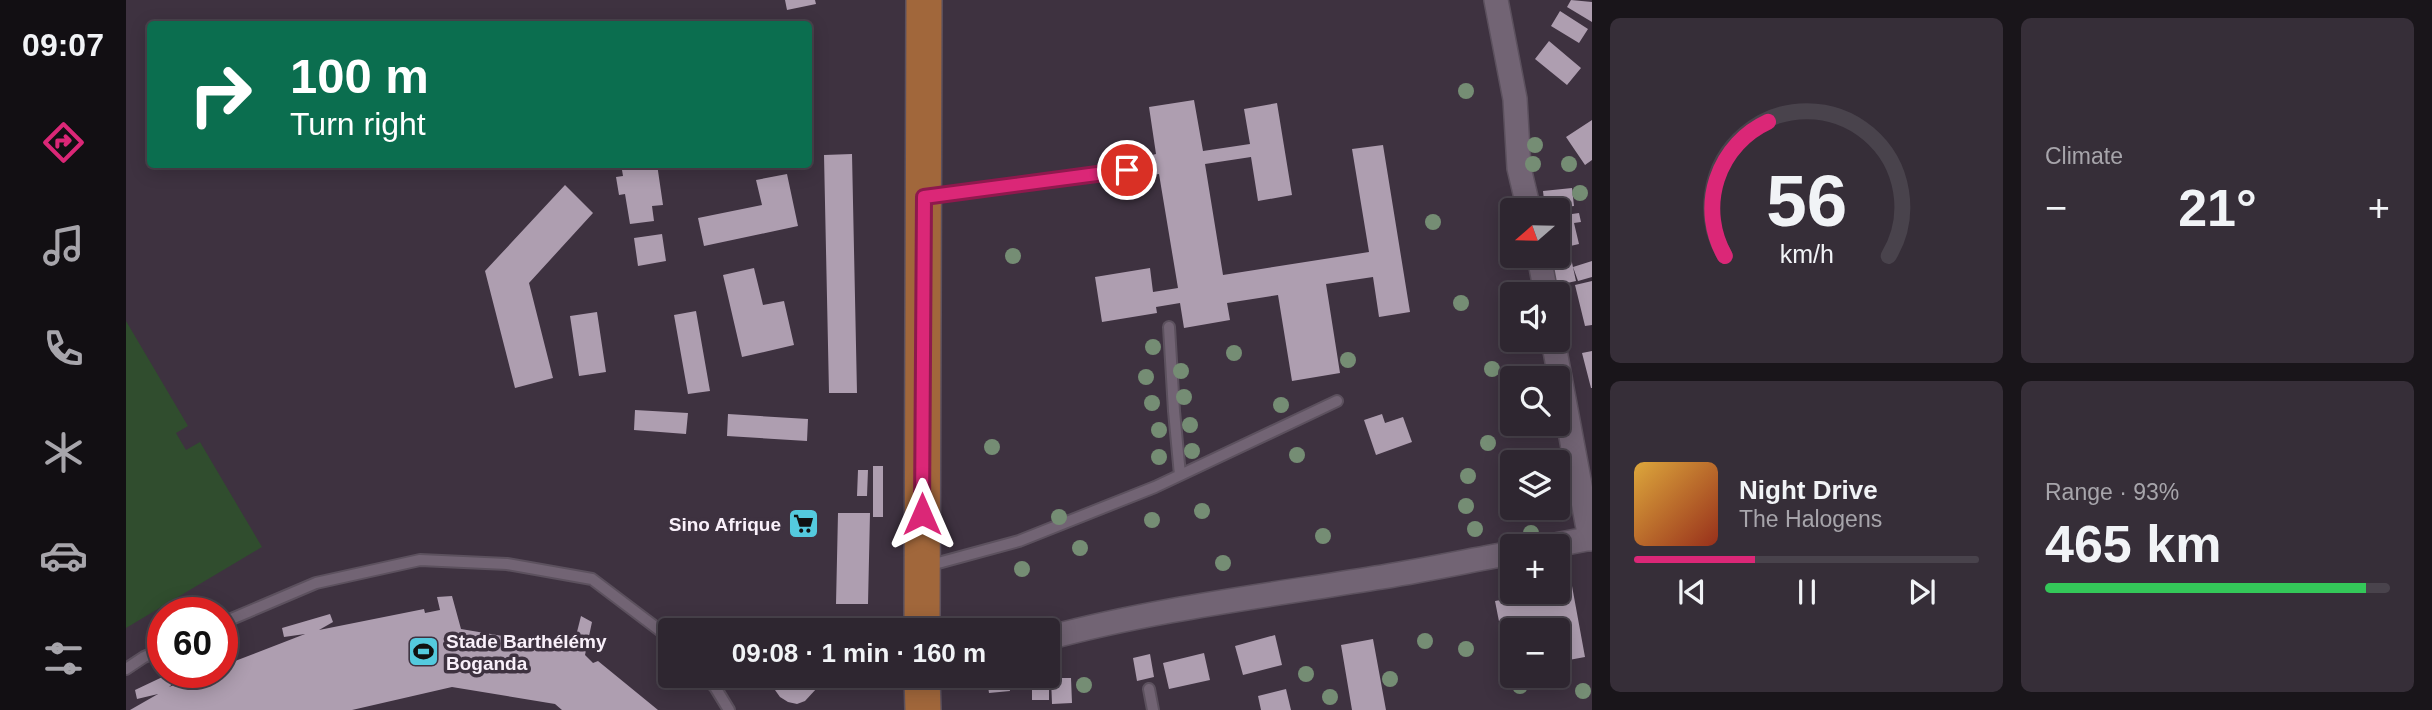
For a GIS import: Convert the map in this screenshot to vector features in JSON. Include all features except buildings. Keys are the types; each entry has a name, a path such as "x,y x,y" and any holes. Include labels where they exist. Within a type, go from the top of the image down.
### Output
{"main road":[{"path":"922,618 924,0"},
{"path":"922,688 923,710"}],"street":[{"path":"1496,0 1515,100 1519,167 1526,198"},
{"path":"1555,352 1591,538 1570,542"},
{"path":"1060,635 1262,595 1500,555"}],"lane":[{"path":"924,197 1127,170"},
{"path":"1169,327 1180,475"},
{"path":"921,567 1019,541 1180,475 1337,401"},
{"path":"238,616 316,583 420,560 507,564 592,579 658,631"},
{"path":"126,669 147,656"},
{"path":"716,688 729,710"},
{"path":"1149,689 1153,710"}],"green space":[{"path":"126,321 188,426 176,433 186,450 200,442 262,547 178,597 147,597 147,615 126,628"}],"place":[{"name":"Sino Afrique","path":"804,524"},
{"name":"Stade Barthélémy Boganda","path":"423,652"}],"route":[{"path":"922,514 924,197 1127,170"}]}
